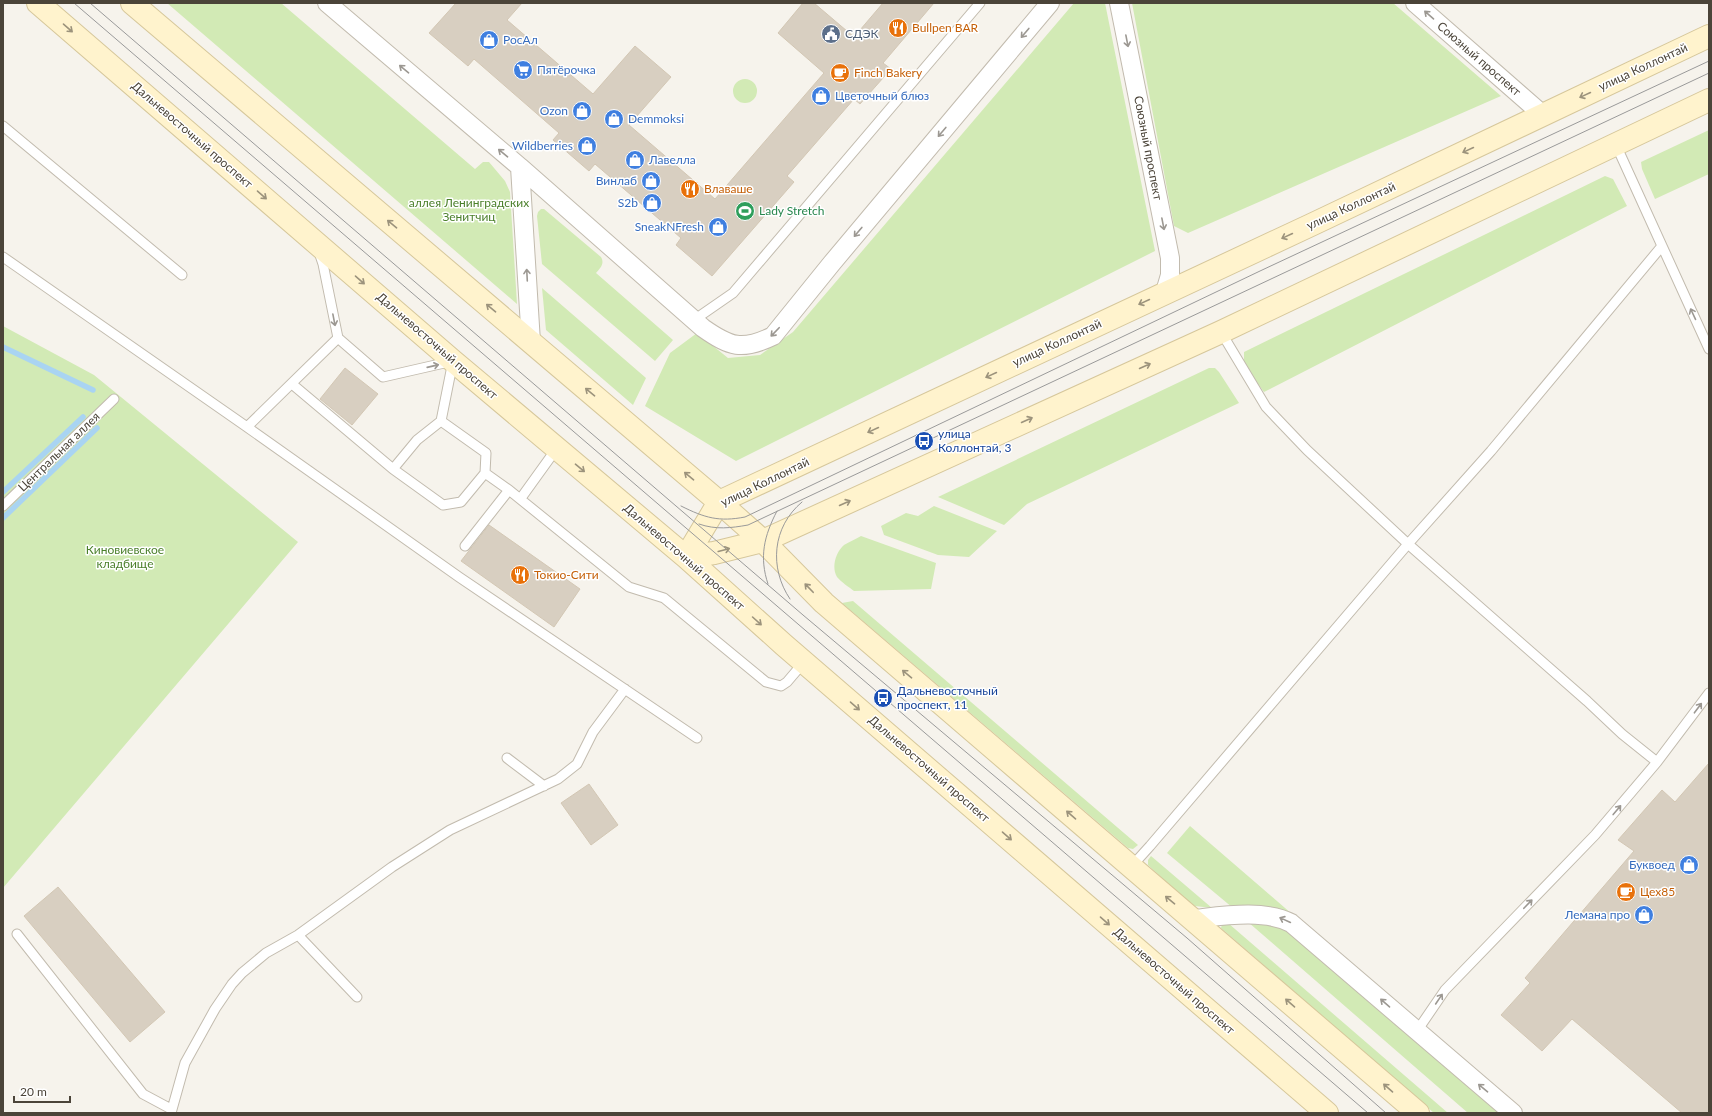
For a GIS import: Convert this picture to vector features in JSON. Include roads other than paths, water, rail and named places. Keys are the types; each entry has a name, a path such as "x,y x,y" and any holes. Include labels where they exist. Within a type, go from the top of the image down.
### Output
{"main road":[{"name":"Дальневосточный проспект","path":"38,3 453,361 686,557 804,662 1327,1113"},
{"path":"132,3 719,502 763,541 824,603 1418,1113"},
{"name":"улица Коллонтай","path":"686,557 719,502 1709,36"},
{"path":"686,557 714,553 763,541 1221,332 1709,100"}],"street":[{"path":"327,3 520,168 694,320 718,339 730,344 746,345 759,343 773,336 832,263 1050,3"},
{"name":"Союзный проспект","path":"1119,3 1170,258 1170,275 1164,292"},
{"name":"Союзный проспект","path":"1415,3 1543,115"},
{"path":"520,168 531,342"},
{"path":"1192,919 1230,916 1271,916 1282,918 1291,923 1513,1113"}],"lane":[{"path":"694,320 733,293 980,3"},
{"path":"3,126 182,274"},
{"path":"1615,144 1709,349"},
{"path":"315,241 323,264 338,338 383,377 453,361 441,421 417,440 393,469"},
{"path":"1131,867 1408,544 1491,451 1662,246"},
{"path":"3,257 458,576 697,738"},
{"path":"1221,332 1270,412 1307,450 1408,544 1582,696 1622,734 1657,762"},
{"path":"247,427 338,338"},
{"path":"292,384 393,469 443,505 461,502 485,473 486,453 441,421"},
{"name":"Центральная аллея","path":"3,506 114,399"},
{"path":"521,498 557,448"},
{"path":"485,473 521,498 629,587 664,598 766,682 781,686 787,682 804,662"},
{"path":"465,546 509,490"},
{"path":"17,934 143,1094 171,1111 185,1063 215,1009 232,984 242,973 266,953 298,935 392,867 450,830 558,779 577,764 593,732 625,689"},
{"path":"1417,1031 1445,990 1595,836 1657,762 1709,693"},
{"path":"507,758 544,786"},
{"path":"298,935 357,997"}],"waterway":[{"path":"3,347 93,390"},
{"path":"3,492 83,417"},
{"path":"3,518 97,428"}],"tram line":[{"path":"74,3 1368,1113"},
{"path":"90,3 803,615 1187,938 1386,1113"},
{"path":"681,506 712,518 727,519 745,517 1260,271 1709,61"},
{"path":"699,524 724,528 748,525 1709,73"},
{"path":"790,599 783,587 779,574 777,548 779,536 785,523 792,512 802,502"},
{"path":"768,584 763,556 764,547 769,529 777,511"}],"place":[{"name":"Bullpen BAR","path":"898,28"},
{"name":"СДЭК","path":"831,34"},
{"name":"РосАл","path":"489,40"},
{"name":"Пятёрочка","path":"523,70"},
{"name":"Finch Bakery","path":"840,73"},
{"name":"Цветочный блюз","path":"821,96"},
{"name":"Ozon","path":"582,111"},
{"name":"Demmoksi","path":"614,119"},
{"name":"Wildberries","path":"587,146"},
{"name":"Лавелла","path":"635,160"},
{"name":"Винлаб","path":"651,181"},
{"name":"Влаваше","path":"690,189"},
{"name":"S2b","path":"652,203"},
{"name":"Lady Stretch","path":"745,211"},
{"name":"SneakNFresh","path":"718,227"},
{"name":"улица Коллонтай, 3","path":"924,441"},
{"name":"Токио-Сити","path":"520,575"},
{"name":"Дальневосточный проспект, 11","path":"883,698"},
{"name":"Буквоед","path":"1689,865"},
{"name":"Цех85","path":"1626,892"},
{"name":"Лемана про","path":"1644,915"}],"park label":[{"name":"аллея Ленинградских Зенитчиц","path":"469,210"},
{"name":"Киновиевское кладбище","path":"125,557"}]}
